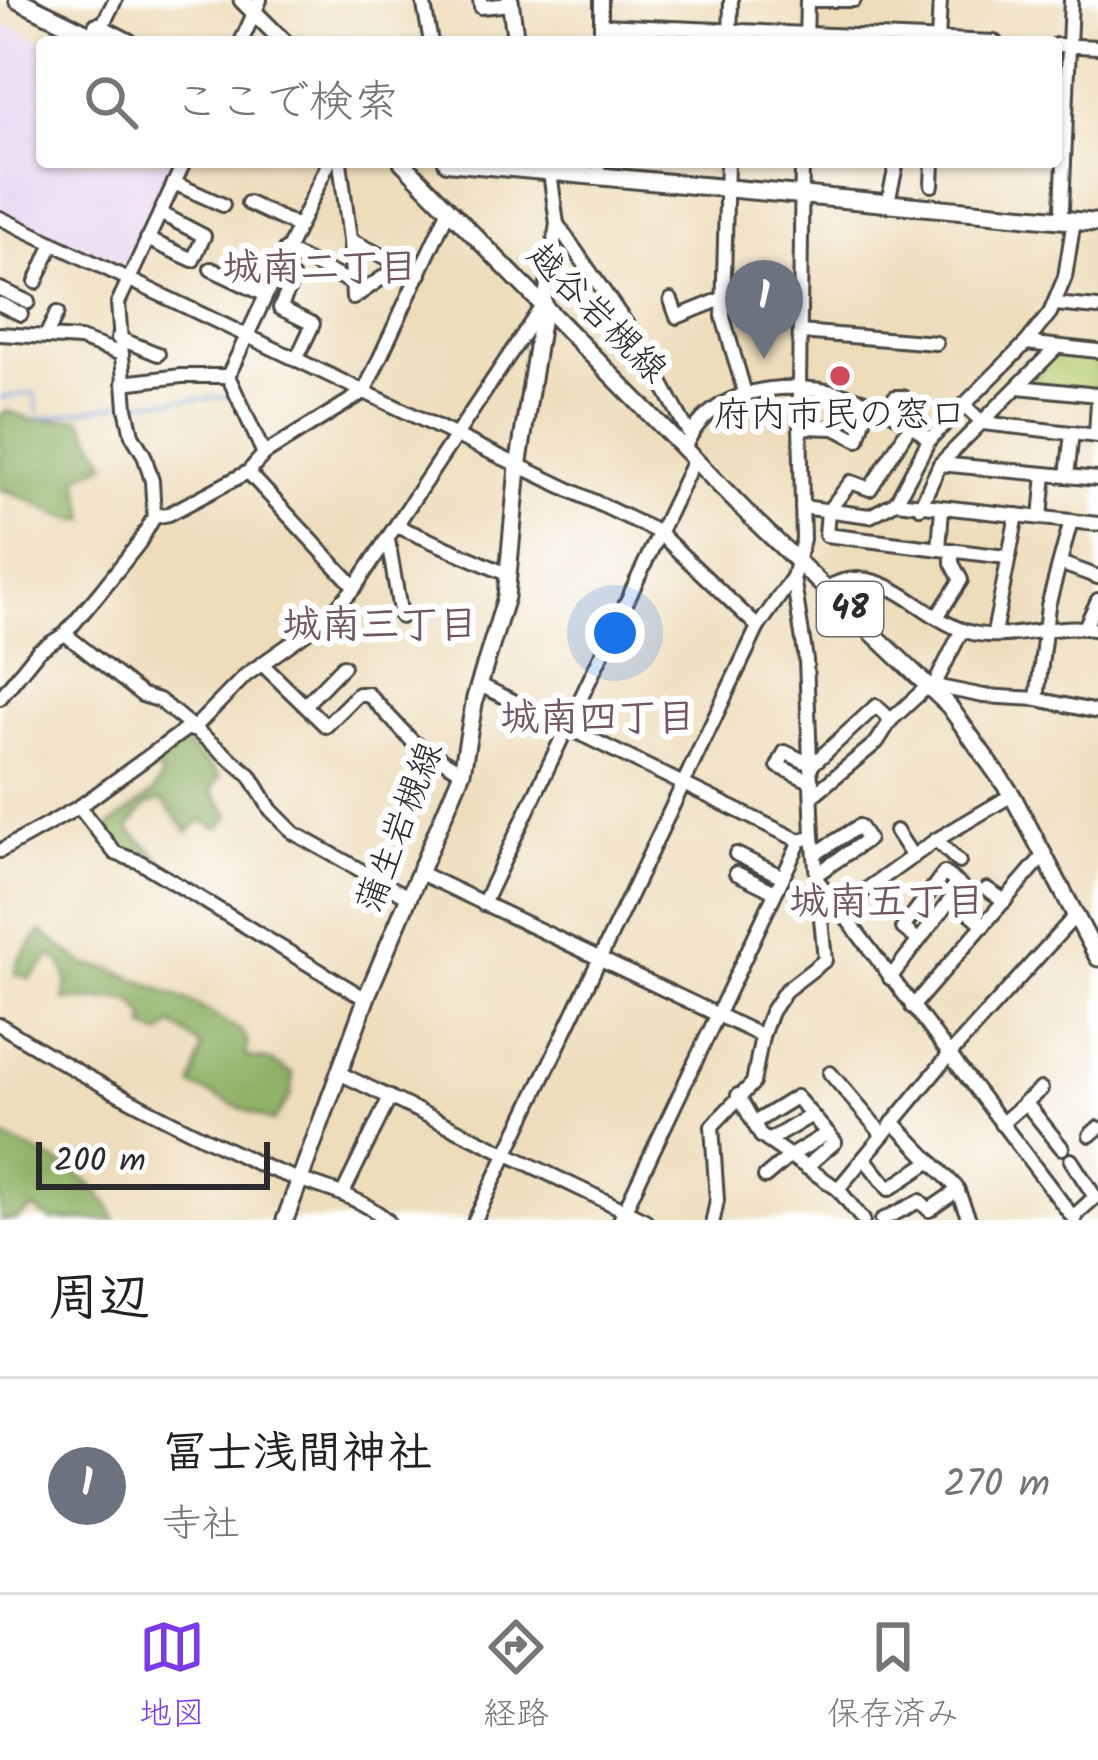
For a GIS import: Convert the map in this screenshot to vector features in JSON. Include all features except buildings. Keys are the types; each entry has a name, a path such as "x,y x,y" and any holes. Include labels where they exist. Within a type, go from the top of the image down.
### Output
{"highway":[{"path":"19,0 103,35"},
{"path":"41,0 103,35"},
{"path":"605,168 727,175"},
{"path":"646,168 727,175 802,190 1068,214 1098,212"},
{"path":"802,190 890,193 1068,214 1098,223"}],"main road":[{"path":"242,0 258,6 280,36"},
{"path":"511,2 515,36"},
{"name":"越谷岩槻線","path":"408,168 690,447 795,568 827,588 932,685 1012,795 1098,958"},
{"name":"蒲生岩槻線","path":"285,1220 366,999 461,772 478,684 502,617 518,467 544,303"}],"street":[{"path":"103,35 115,0"},
{"path":"424,0 430,36"},
{"path":"480,0 482,7 511,2"},
{"path":"601,0 601,36"},
{"path":"601,26 730,36 731,0"},
{"path":"806,36 807,0 854,0"},
{"path":"938,36 940,0"},
{"path":"802,507 870,515 896,502 929,440 1026,343 1055,304 1065,277 1063,45 1071,0"},
{"path":"245,36 258,6"},
{"path":"1063,45 1098,46"},
{"path":"0,698 38,651 64,634 140,543 154,517 152,481 132,435 123,382 118,303 181,168"},
{"path":"264,454 228,376 326,168"},
{"path":"341,168 353,298 401,265"},
{"path":"0,851 79,807 190,729 262,664 327,618 355,587 544,303 557,224 553,168"},
{"path":"475,1220 758,627 795,568 803,538 802,168"},
{"path":"890,193 896,168"},
{"path":"932,185 933,168"},
{"path":"727,175 724,330 746,394"},
{"path":"174,183 223,205"},
{"path":"248,203 297,226"},
{"path":"154,517 169,514 248,472 264,454 364,392 449,209"},
{"path":"147,238 193,260 204,236 160,213"},
{"path":"0,236 3,219 658,532 758,627"},
{"path":"557,224 641,345 690,447"},
{"path":"350,240 420,274"},
{"path":"36,282 53,244"},
{"path":"285,250 352,283"},
{"path":"211,268 264,294"},
{"path":"274,271 293,279 280,308 313,323 296,360"},
{"path":"0,289 24,308 0,304"},
{"path":"671,300 677,316 724,298"},
{"path":"1055,304 1098,308"},
{"path":"46,336 57,313"},
{"path":"800,332 936,343"},
{"path":"0,334 83,333 158,354"},
{"path":"1026,343 1098,350"},
{"path":"920,507 940,464 1057,347"},
{"path":"123,382 228,376"},
{"path":"483,904 658,532 690,447 725,400 799,387 886,410 912,423 929,440"},
{"path":"964,405 982,423 1097,435 1098,398 1018,387"},
{"path":"800,427 836,428 858,440 868,403"},
{"path":"912,423 870,489 851,482 828,511 826,536 1006,557"},
{"path":"1067,476 1072,433"},
{"path":"940,464 1098,479"},
{"path":"248,472 355,587"},
{"path":"1041,517 1045,474"},
{"path":"896,502 1098,524"},
{"path":"937,617 961,580 946,550 941,508"},
{"path":"994,634 1017,515"},
{"path":"1036,699 1048,606 1069,540 1070,521"},
{"path":"397,526 509,575"},
{"path":"388,538 401,617"},
{"path":"1060,563 1098,577"},
{"path":"622,1216 715,1014 807,839 812,765 795,568"},
{"path":"827,588 879,580 962,630 994,634 1091,629 1098,600"},
{"path":"812,789 877,742 891,721 932,685 962,630"},
{"path":"64,634 142,694 159,700 250,775 271,810 294,833 407,896"},
{"path":"262,664 326,726 358,694 368,694 412,742 461,772"},
{"path":"305,705 341,664 358,694"},
{"path":"478,684 807,839 815,854 825,960 785,992 762,1036 753,1083 712,1126 717,1200 713,1220"},
{"path":"932,685 1098,712"},
{"path":"812,765 876,706 891,721"},
{"path":"812,765 785,752 778,766 812,789"},
{"path":"839,909 937,840 1012,795"},
{"path":"79,807 115,853 140,862 366,999"},
{"path":"815,854 859,826 868,839 817,877"},
{"path":"896,831 913,857"},
{"path":"937,840 959,862"},
{"path":"736,854 783,877"},
{"path":"912,1007 1046,854"},
{"path":"418,872 762,1036"},
{"path":"736,873 776,892"},
{"path":"890,978 961,886 944,873 903,928 918,940"},
{"path":"817,877 1074,1219 1095,1197 1025,1102"},
{"path":"987,889 1005,901"},
{"path":"952,897 984,925"},
{"path":"838,1189 950,1054 1076,916"},
{"path":"0,1024 174,1125 299,1182 344,1191 382,1218"},
{"path":"339,1073 622,1216 644,1220"},
{"path":"830,1073 883,1135"},
{"path":"1001,1124 1041,1089"},
{"path":"738,1095 768,1142 838,1189 863,1220"},
{"path":"344,1191 389,1097"},
{"path":"754,1123 796,1097 835,1142 806,1167"},
{"path":"768,1142 812,1115"},
{"path":"893,1122 958,1190 968,1219 984,1211"},
{"path":"765,1177 828,1133"},
{"path":"864,1157 889,1189 931,1161"},
{"path":"882,1220 920,1201 929,1210 958,1190"}],"shaded area":[{"path":"0,22 36,39 36,168 177,168 130,268 73,242 69,248 0,213"}],"green space":[{"path":"1053,355 1098,357 1098,391 1028,384"},
{"path":"8,411 33,420 81,419 107,463 78,477 87,520 65,517 0,490 0,414"},
{"path":"181,740 220,776 211,790 230,816 219,829 201,820 188,832 162,800 145,806 128,828 167,870 117,848 103,831 153,793 162,776 149,761"},
{"path":"41,931 83,964 114,970 193,1003 241,1031 247,1040 246,1057 270,1061 293,1074 291,1095 273,1122 192,1086 202,1047 173,1024 160,1035 144,1027 146,1019 134,1003 64,1000 66,975 52,955 30,978 15,974 18,961"},
{"path":"0,1136 83,1178 115,1220 51,1220 33,1208 16,1220 0,1220"}],"waterway":[{"path":"0,398 34,393 40,419 120,404"},
{"path":"132,402 231,397"}],"place":[{"name":"冨士浅間神社","path":"764,359"},
{"name":"府内市民の窓口","path":"840,376"}],"district":[{"name":"城南二丁目","path":"320,270"},
{"name":"城南三丁目","path":"380,627"},
{"name":"城南四丁目","path":"598,720"},
{"name":"城南五丁目","path":"887,904"}]}
